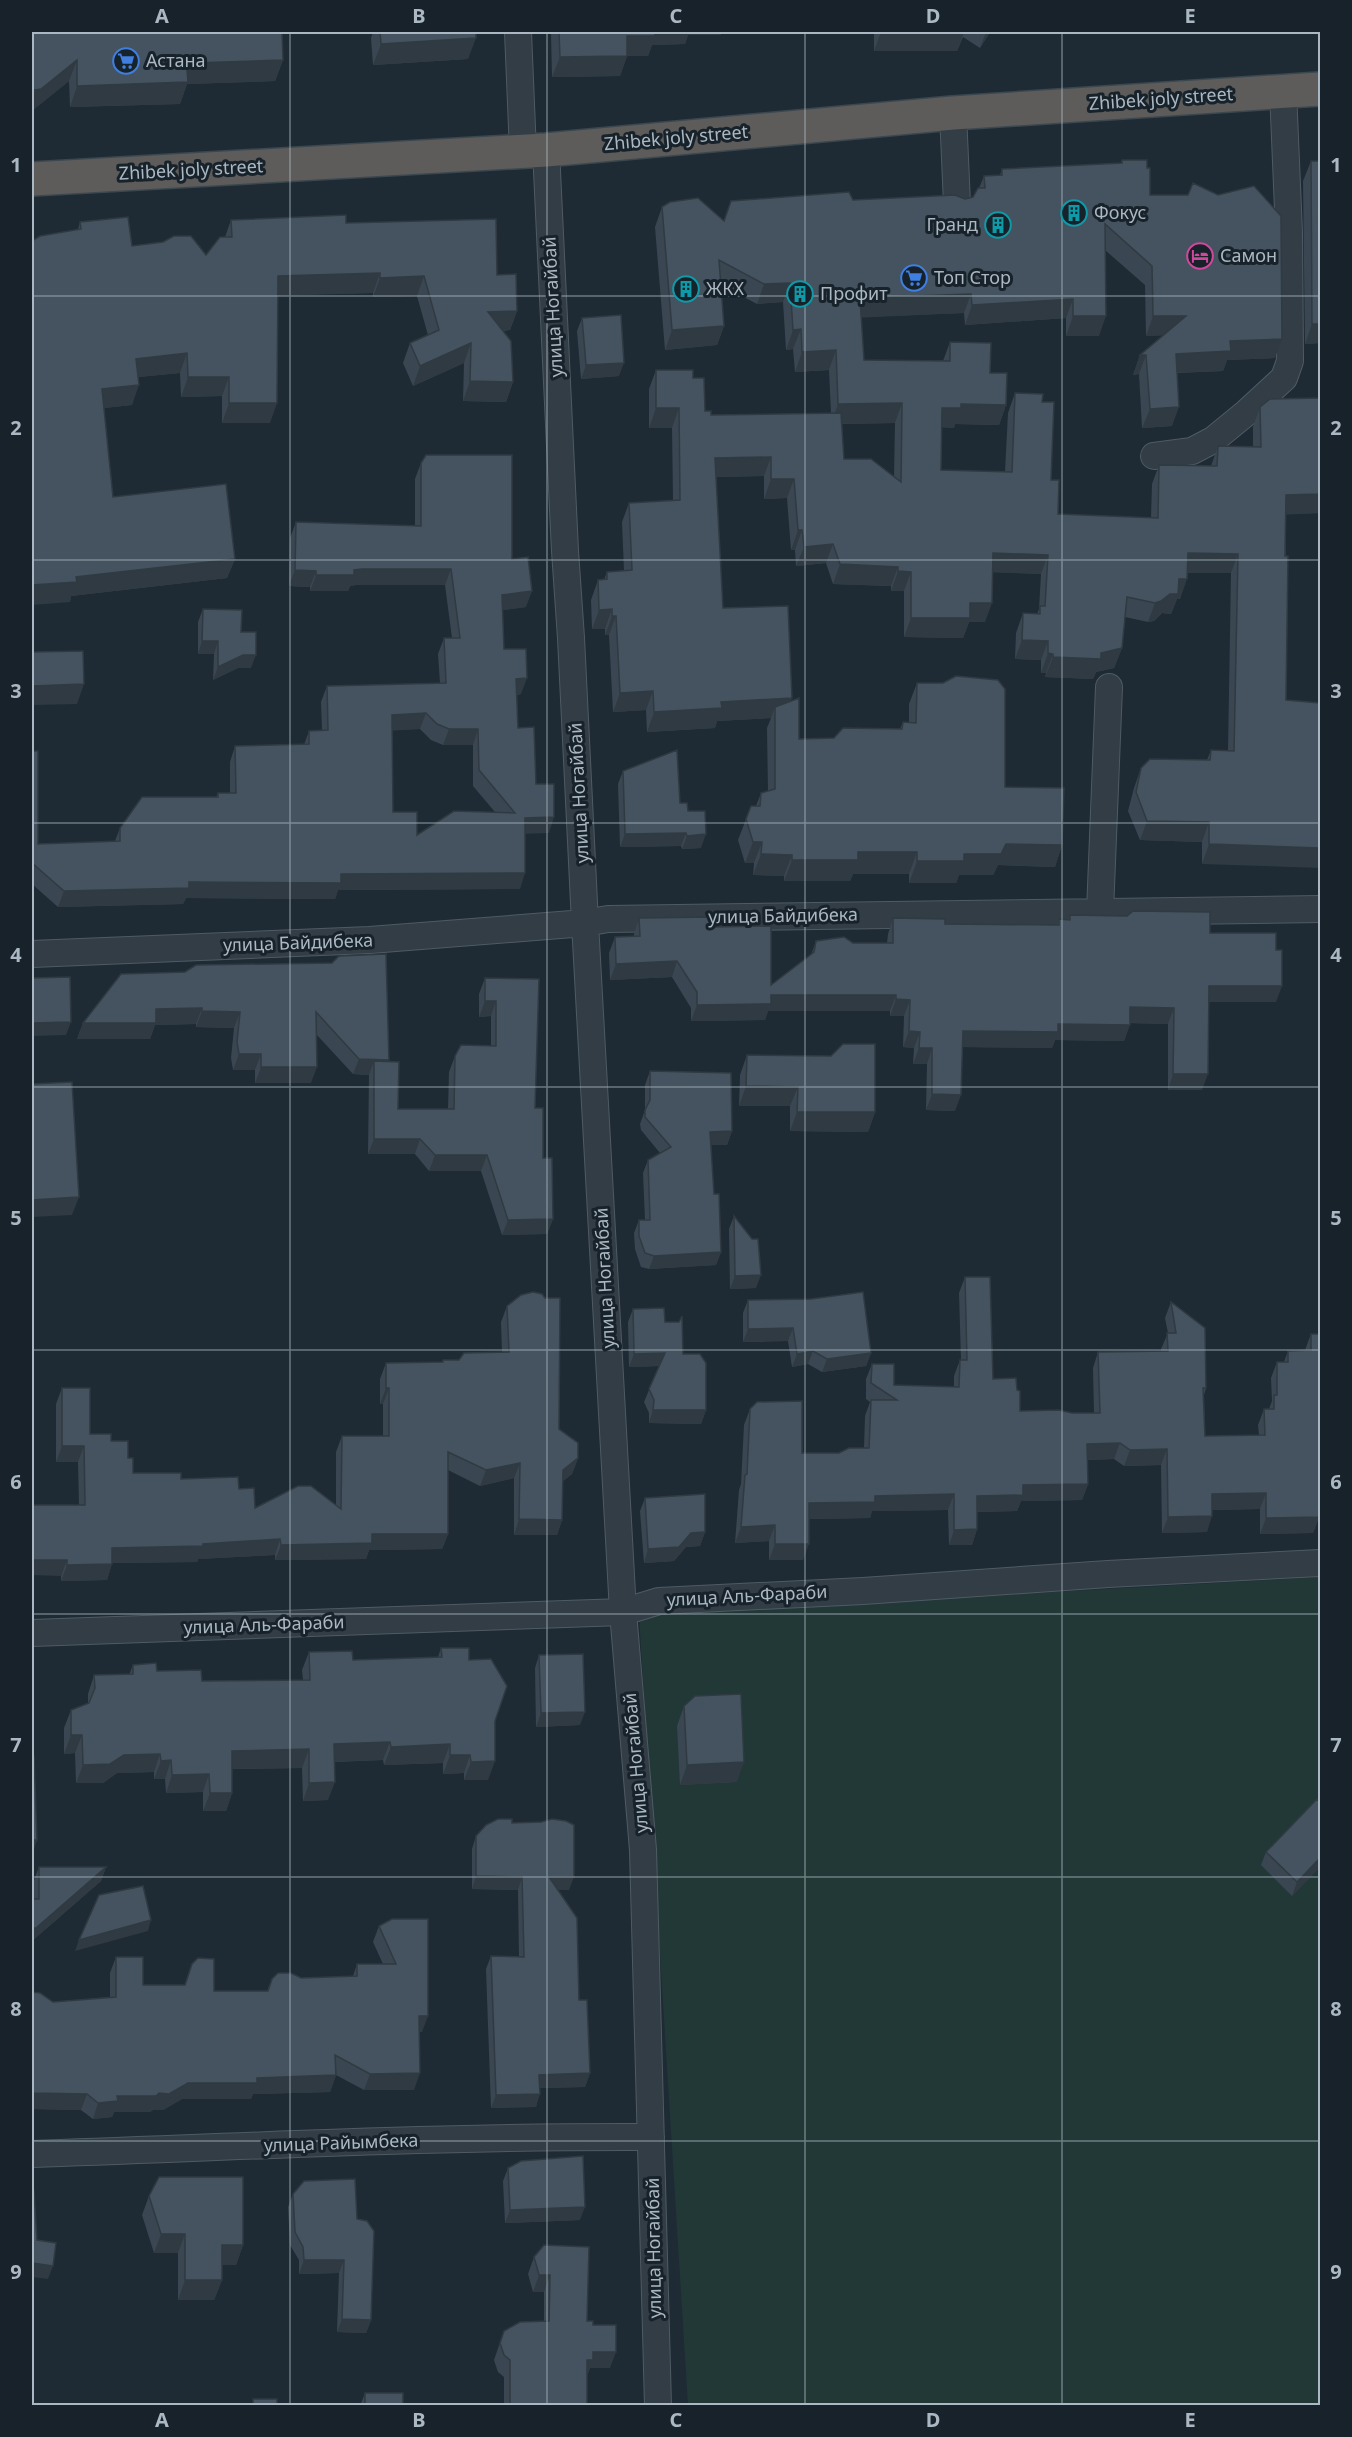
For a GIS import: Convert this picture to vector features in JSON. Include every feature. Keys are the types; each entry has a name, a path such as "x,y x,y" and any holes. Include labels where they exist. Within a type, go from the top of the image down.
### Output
{"highway":[{"name":"Zhibek joly street","path":"32,179 535,151 953,113 1320,89"}],"street":[{"name":"улица Ногайбай","path":"518,32 535,151 585,923 623,1612 643,1851 658,2406"},
{"path":"1154,456 1191,451 1213,440 1284,378 1290,361 1289,233 1283,91"},
{"path":"953,113 957,204"},
{"path":"1100,912 1109,687"},
{"name":"улица Байдибека","path":"32,954 370,940 585,923 608,919 1320,909"},
{"name":"улица Аль-Фараби","path":"32,1633 623,1612 658,1600 863,1591 1108,1574 1320,1563"},
{"name":"улица Райымбека","path":"32,2154 370,2140 532,2136 651,2137"}],"green space":[{"path":"1320,1577 1320,2405 688,2405 639,1615"}],"building":[{"path":"32,32 282,32 283,60 192,63 192,69 187,69 188,82 77,86 77,60 41,89 35,90 32,89"},
{"path":"380,32 476,32 476,38 381,44"},
{"path":"559,32 655,32 655,36 627,36 627,56 560,57"},
{"path":"1122,160 1147,160 1147,168 1150,168 1150,195 1188,195 1193,183 1218,195 1254,186 1281,216 1282,339 1230,341 1231,351 1176,354 1179,407 1150,409 1146,355 1140,355 1186,316 1153,316 1152,266 1105,224 1106,316 1073,316 1073,299 972,305 971,294 860,298 864,360 950,361 950,342 991,343 990,373 1007,373 1006,405 961,404 961,408 942,408 941,470 1012,472 1015,393 1043,394 1042,402 1054,402 1051,480 1059,480 1058,514 1158,518 1159,465 1217,466 1218,446 1261,447 1260,407 1270,399 1320,398 1320,494 1286,495 1285,556 1288,556 1286,700 1320,703 1320,848 1209,844 1209,822 1147,821 1136,792 1141,768 1150,759 1210,760 1211,750 1234,751 1238,554 1188,553 1187,579 1179,579 1178,594 1170,594 1155,603 1127,597 1122,648 1101,653 1101,659 1053,657 1053,654 1048,653 1048,641 1022,640 1023,613 1040,614 1040,606 1045,606 1048,555 993,553 992,603 970,603 970,618 911,618 911,572 898,571 898,567 840,564 833,544 804,547 802,530 798,530 794,479 771,479 771,457 715,458 723,608 788,606 792,698 721,702 722,708 654,712 653,691 620,693 616,616 612,616 612,609 599,610 598,580 607,579 607,572 632,570 629,503 680,500 679,408 656,408 656,370 693,370 693,378 704,378 705,411 711,411 711,415 841,413 844,459 871,459 901,482 902,403 838,404 836,350 802,352 801,329 793,330 790,283 764,284 719,260 724,326 672,330 662,207 670,202 698,198 724,221 731,201 849,192 853,200 955,195 965,199 973,197 978,188 985,188 984,176 1002,175 1002,169 1122,163"},
{"path":"1311,161 1320,161 1320,324 1312,324"},
{"path":"346,215 346,223 496,219 497,275 516,274 517,311 488,312 511,341 513,382 470,381 471,343 420,366 410,343 439,330 424,276 380,278 380,273 278,276 277,403 229,403 229,377 188,377 187,353 136,359 139,385 102,389 113,497 226,484 235,559 76,577 77,582 32,585 32,241 40,236 81,229 80,222 128,217 132,246 163,242 174,236 191,236 206,255 220,237 232,237 231,220"},
{"path":"621,315 624,363 586,365 582,318"},
{"path":"426,455 512,455 512,559 528,557 532,591 502,595 504,649 526,649 527,678 516,679 518,728 534,727 536,784 554,784 554,817 525,818 525,873 341,874 341,883 189,882 189,888 64,891 32,863 32,751 38,751 38,844 120,841 120,828 142,797 218,797 218,793 236,793 235,746 309,744 309,731 328,730 327,686 446,683 444,638 460,638 451,569 362,569 354,570 354,575 316,575 316,571 295,570 296,522 421,526 421,463","holes":["426,713 437,724 449,729 478,729 479,770 515,813 454,811 417,835 417,812 393,812 392,715"]},
{"path":"203,609 242,610 241,632 256,632 256,655 243,655 218,667 218,641 202,641"},
{"path":"83,651 84,684 32,686 32,652"},
{"path":"956,676 998,680 1005,689 1005,787 1064,788 1062,845 1006,844 1001,854 964,854 964,861 917,861 917,852 858,852 858,860 792,860 792,855 761,854 762,842 753,842 746,819 751,806 760,806 761,793 775,789 775,707 799,698 799,739 834,738 843,728 902,729 903,722 916,723 917,683 943,683"},
{"path":"677,750 680,803 687,803 688,811 705,811 706,834 687,836 686,833 625,834 623,771"},
{"path":"1133,911 1210,912 1210,933 1276,933 1276,950 1282,950 1282,986 1209,986 1208,1074 1173,1074 1174,1008 1130,1007 1130,1025 1058,1024 1058,1032 963,1031 961,1095 932,1094 932,1048 919,1048 920,1032 909,1031 910,1000 896,999 896,995 771,995 771,1004 697,1005 697,992 677,961 616,964 615,937 640,936 639,918 712,917 713,927 771,926 771,985 814,952 816,941 844,937 853,943 893,943 893,918 945,919 945,924 1059,925 1059,919 1070,920 1070,915 1127,916"},
{"path":"386,954 389,1060 359,1059 316,1012 317,1067 261,1067 261,1054 239,1054 237,1042 240,1012 202,1011 202,1008 156,1009 156,1023 83,1023 121,974 185,972 196,965 332,963 339,956"},
{"path":"70,977 71,1022 32,1023 32,978"},
{"path":"485,978 539,979 535,1108 543,1108 543,1158 552,1158 553,1219 508,1220 487,1155 435,1155 420,1139 374,1139 374,1061 399,1062 398,1109 454,1109 455,1056 461,1045 496,1046 496,1001 485,1001"},
{"path":"843,1044 875,1044 875,1112 797,1112 798,1087 746,1086 747,1055 831,1056"},
{"path":"650,1071 731,1073 732,1131 710,1132 714,1194 719,1194 721,1252 654,1256 645,1253 639,1236 639,1220 650,1220 648,1160 671,1147 645,1117 645,1110 650,1100"},
{"path":"72,1082 79,1197 32,1200 32,1084"},
{"path":"734,1216 752,1239 758,1239 761,1275 735,1276"},
{"path":"965,1277 990,1277 993,1379 1016,1378 1017,1390 1020,1391 1020,1411 1059,1410 1072,1413 1100,1413 1098,1352 1168,1351 1167,1333 1176,1333 1171,1302 1205,1328 1206,1388 1203,1388 1205,1436 1265,1435 1264,1409 1274,1409 1274,1395 1277,1395 1277,1362 1288,1362 1288,1351 1311,1350 1311,1334 1320,1334 1319,1517 1266,1518 1266,1493 1212,1494 1212,1516 1168,1517 1167,1449 1130,1450 1120,1443 1087,1444 1088,1484 1023,1485 1023,1495 977,1496 977,1529 954,1530 954,1494 875,1496 875,1502 809,1503 809,1544 775,1544 775,1525 741,1527 745,1475 747,1474 750,1409 757,1402 802,1401 802,1453 839,1453 849,1448 869,1448 871,1400 897,1400 871,1383 872,1364 894,1364 894,1385 959,1387 960,1360 967,1360"},
{"path":"533,1292 542,1294 545,1298 560,1298 559,1429 578,1443 578,1458 563,1470 562,1520 519,1519 520,1463 486,1470 448,1452 448,1534 372,1534 372,1543 281,1545 280,1539 203,1544 203,1546 112,1548 112,1564 67,1565 67,1560 32,1560 32,1505 85,1505 84,1446 62,1446 62,1388 90,1388 90,1434 111,1434 111,1441 128,1441 128,1458 133,1458 133,1473 181,1473 181,1479 238,1477 239,1489 254,1488 255,1508 298,1486 311,1486 341,1509 342,1436 389,1436 389,1388 386,1388 386,1363 443,1362 443,1360 459,1360 464,1353 509,1352 507,1306 521,1295"},
{"path":"863,1292 871,1353 827,1359 813,1351 797,1354 793,1328 748,1329 748,1300 811,1299"},
{"path":"664,1308 665,1322 679,1322 682,1316 683,1354 700,1354 706,1363 706,1410 653,1410 654,1400 649,1389 665,1353 634,1354 633,1309"},
{"path":"705,1494 705,1532 691,1533 679,1547 648,1549 645,1498"},
{"path":"441,1648 469,1648 469,1660 491,1659 507,1686 495,1721 495,1761 471,1762 470,1755 450,1755 450,1744 391,1747 390,1742 334,1744 335,1782 309,1783 309,1749 232,1751 232,1793 210,1793 209,1774 172,1775 171,1760 161,1761 160,1754 124,1755 110,1764 83,1765 82,1735 71,1735 71,1710 89,1703 95,1688 94,1675 133,1674 133,1665 156,1663 157,1671 201,1670 202,1681 310,1680 309,1652 352,1651 353,1660 442,1657"},
{"path":"583,1654 585,1712 541,1713 539,1655"},
{"path":"741,1694 744,1762 687,1765 684,1706 695,1696"},
{"path":"32,1756 34,1756 37,1840 32,1840"},
{"path":"1317,1799 1320,1803 1320,1858 1297,1882 1266,1852"},
{"path":"498,1819 512,1819 512,1823 541,1822 552,1819 574,1825 574,1877 549,1877 577,1918 579,2000 587,2000 590,2073 539,2075 540,2094 496,2095 491,1956 524,1957 522,1877 476,1876 476,1836 486,1825"},
{"path":"39,1867 106,1867 36,1928 32,1928 32,1899 39,1899"},
{"path":"143,1886 151,1920 79,1940 99,1895"},
{"path":"392,1919 428,1919 428,2016 419,2016 420,2073 370,2074 335,2055 336,2075 257,2078 257,2083 188,2083 169,2094 117,2096 118,2101 98,2103 87,2094 32,2093 32,1992 40,1993 53,2002 116,1997 116,1957 143,1957 143,1985 185,1985 192,1964 198,1958 214,1959 214,1991 268,1991 272,1979 278,1973 291,1973 301,1978 357,1976 357,1964 396,1964 379,1926"},
{"path":"583,2156 585,2207 510,2210 508,2168 521,2161"},
{"path":"159,2177 243,2177 243,2245 222,2245 222,2280 185,2280 185,2234 161,2234 149,2196"},
{"path":"355,2179 357,2219 367,2221 374,2231 371,2320 342,2319 344,2260 304,2260 303,2247 295,2232 293,2194 304,2181"},
{"path":"32,2191 34,2191 37,2240 56,2243 53,2266 32,2263"},
{"path":"544,2245 589,2247 587,2321 593,2321 593,2325 616,2325 616,2352 593,2352 593,2360 587,2360 587,2406 510,2406 510,2360 504,2355 500,2343 504,2331 520,2322 549,2321 550,2275 539,2275 534,2257"},
{"path":"365,2393 403,2393 403,2406 365,2406"},
{"path":"253,2399 277,2399 277,2405 291,2406 253,2406"}],"place":[{"name":"Астана","path":"126,61"},
{"name":"Фокус","path":"1074,213"},
{"name":"Гранд","path":"998,225"},
{"name":"Самон","path":"1200,256"},
{"name":"Топ Стор","path":"914,278"},
{"name":"ЖКХ","path":"686,289"},
{"name":"Профит","path":"800,294"}]}
